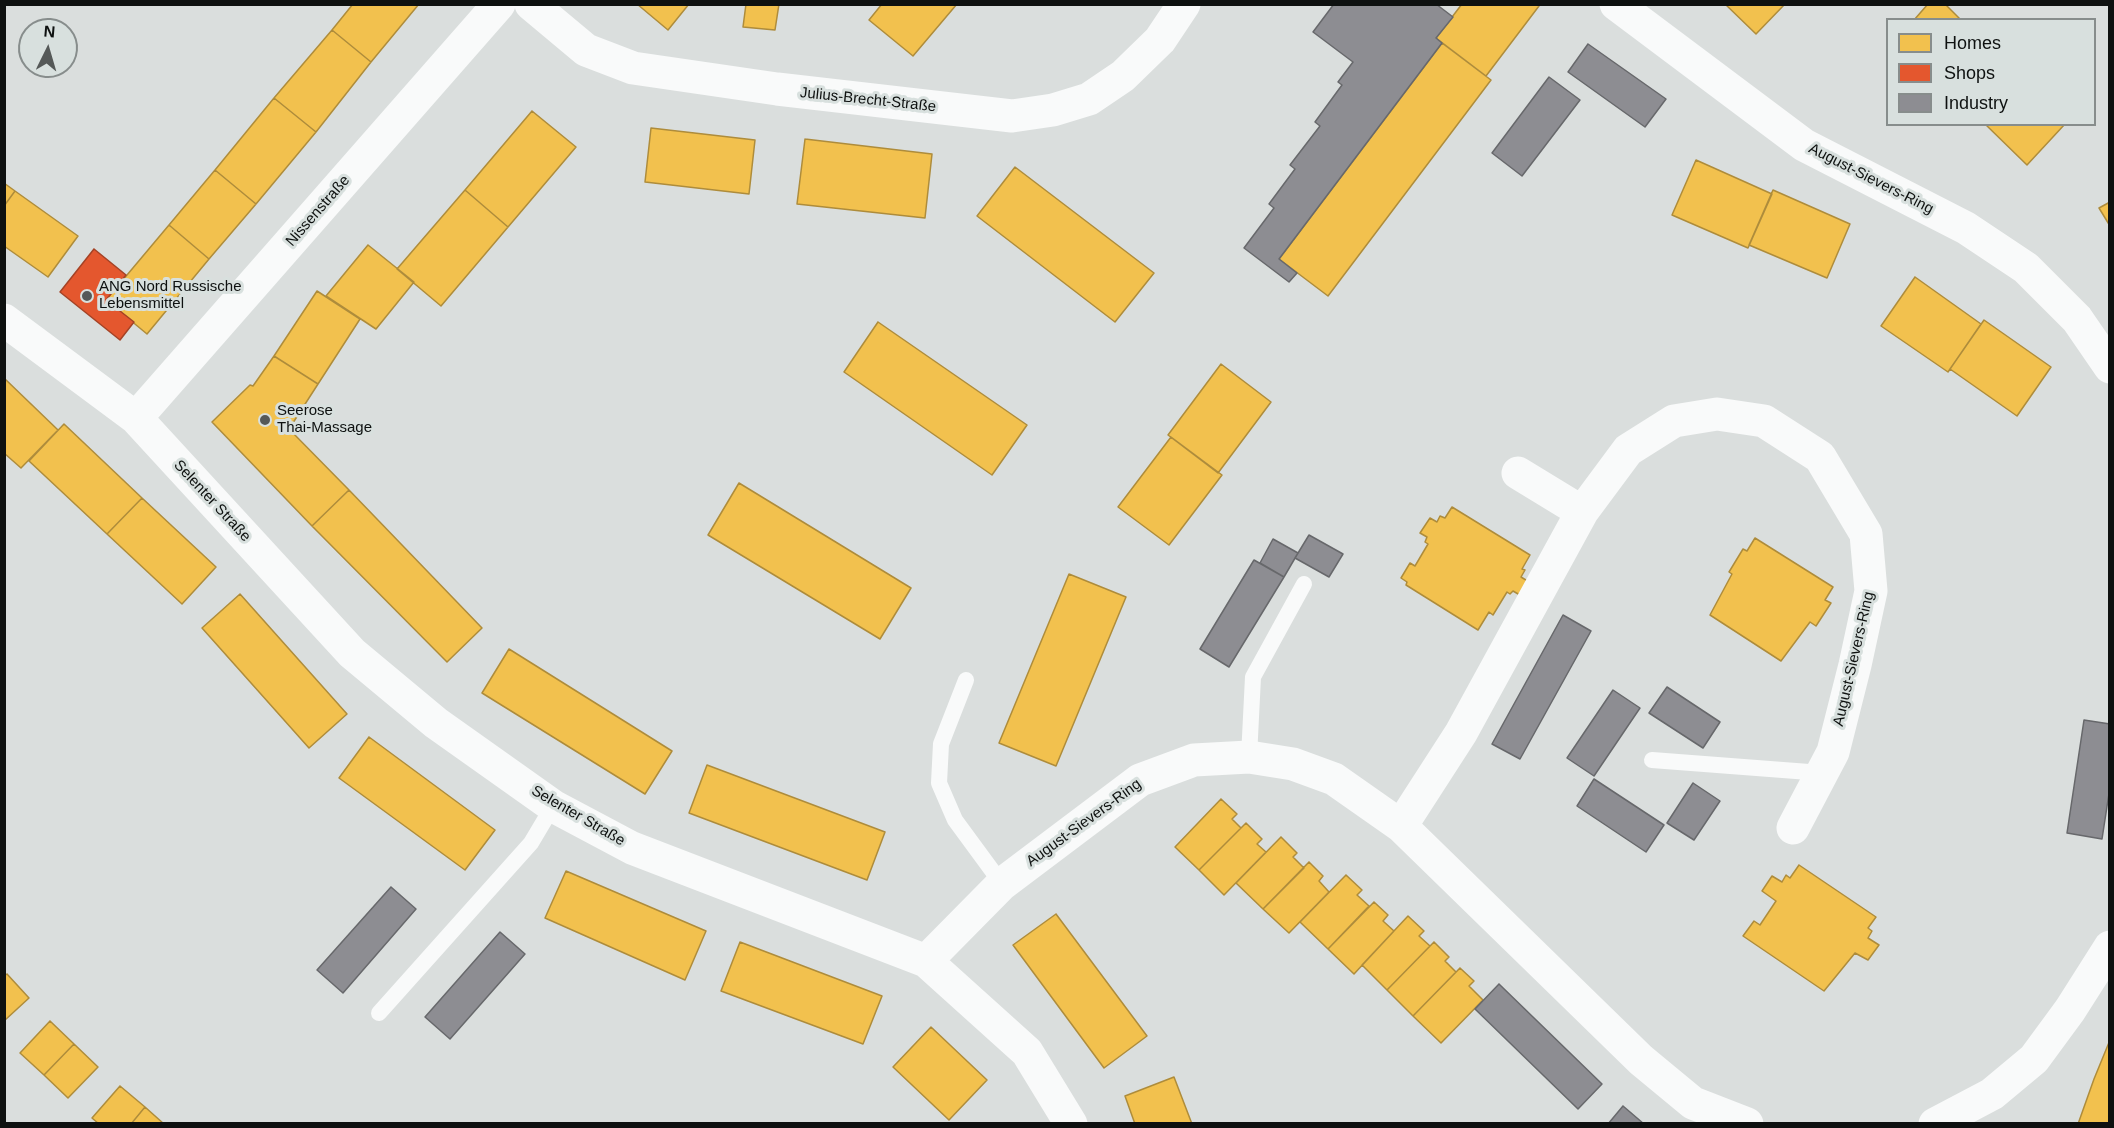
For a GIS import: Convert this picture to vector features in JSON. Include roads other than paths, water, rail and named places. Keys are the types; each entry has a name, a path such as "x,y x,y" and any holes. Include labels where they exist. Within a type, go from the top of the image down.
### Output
{"street":[{"name":"Nissenstraße","path":"136,418 499,4"},
{"name":"Julius-Brecht-Straße","path":"531,4 586,50 633,68 777,89 1012,116 1053,110 1089,99 1123,76 1160,40 1184,4"},
{"name":"August-Sievers-Ring","path":"1616,4 1804,145 1966,228 2026,268 2077,319 2109,367"},
{"name":"Selenter Straße","path":"4,320 136,418 352,653 436,723 553,806 632,848 926,960 1027,1052 1071,1124"},
{"name":"August-Sievers-Ring","path":"1401,826 1461,734 1582,512 1628,450 1674,421 1717,414 1764,421 1820,457 1866,534 1871,591 1833,752 1793,828"},
{"path":"1518,473 1582,512"},
{"name":"August-Sievers-Ring","path":"926,960 1002,884 1140,780 1194,760 1249,757 1293,764 1334,779 1401,826 1641,1060 1693,1103 1747,1124"},
{"path":"1935,1124 1992,1094 2034,1059 2070,1010 2109,947"}],"lane":[{"path":"1249,757 1253,677 1305,584"},
{"path":"966,680 940,744 939,783 955,820 1002,884"},
{"path":"1652,760 1822,772"},
{"path":"379,1013 531,843 553,806"}],"place":[{"name":"ANG Nord Russische Lebensmittel","path":"87,296"},
{"name":"Seerose Thai-Massage","path":"265,420"}]}
